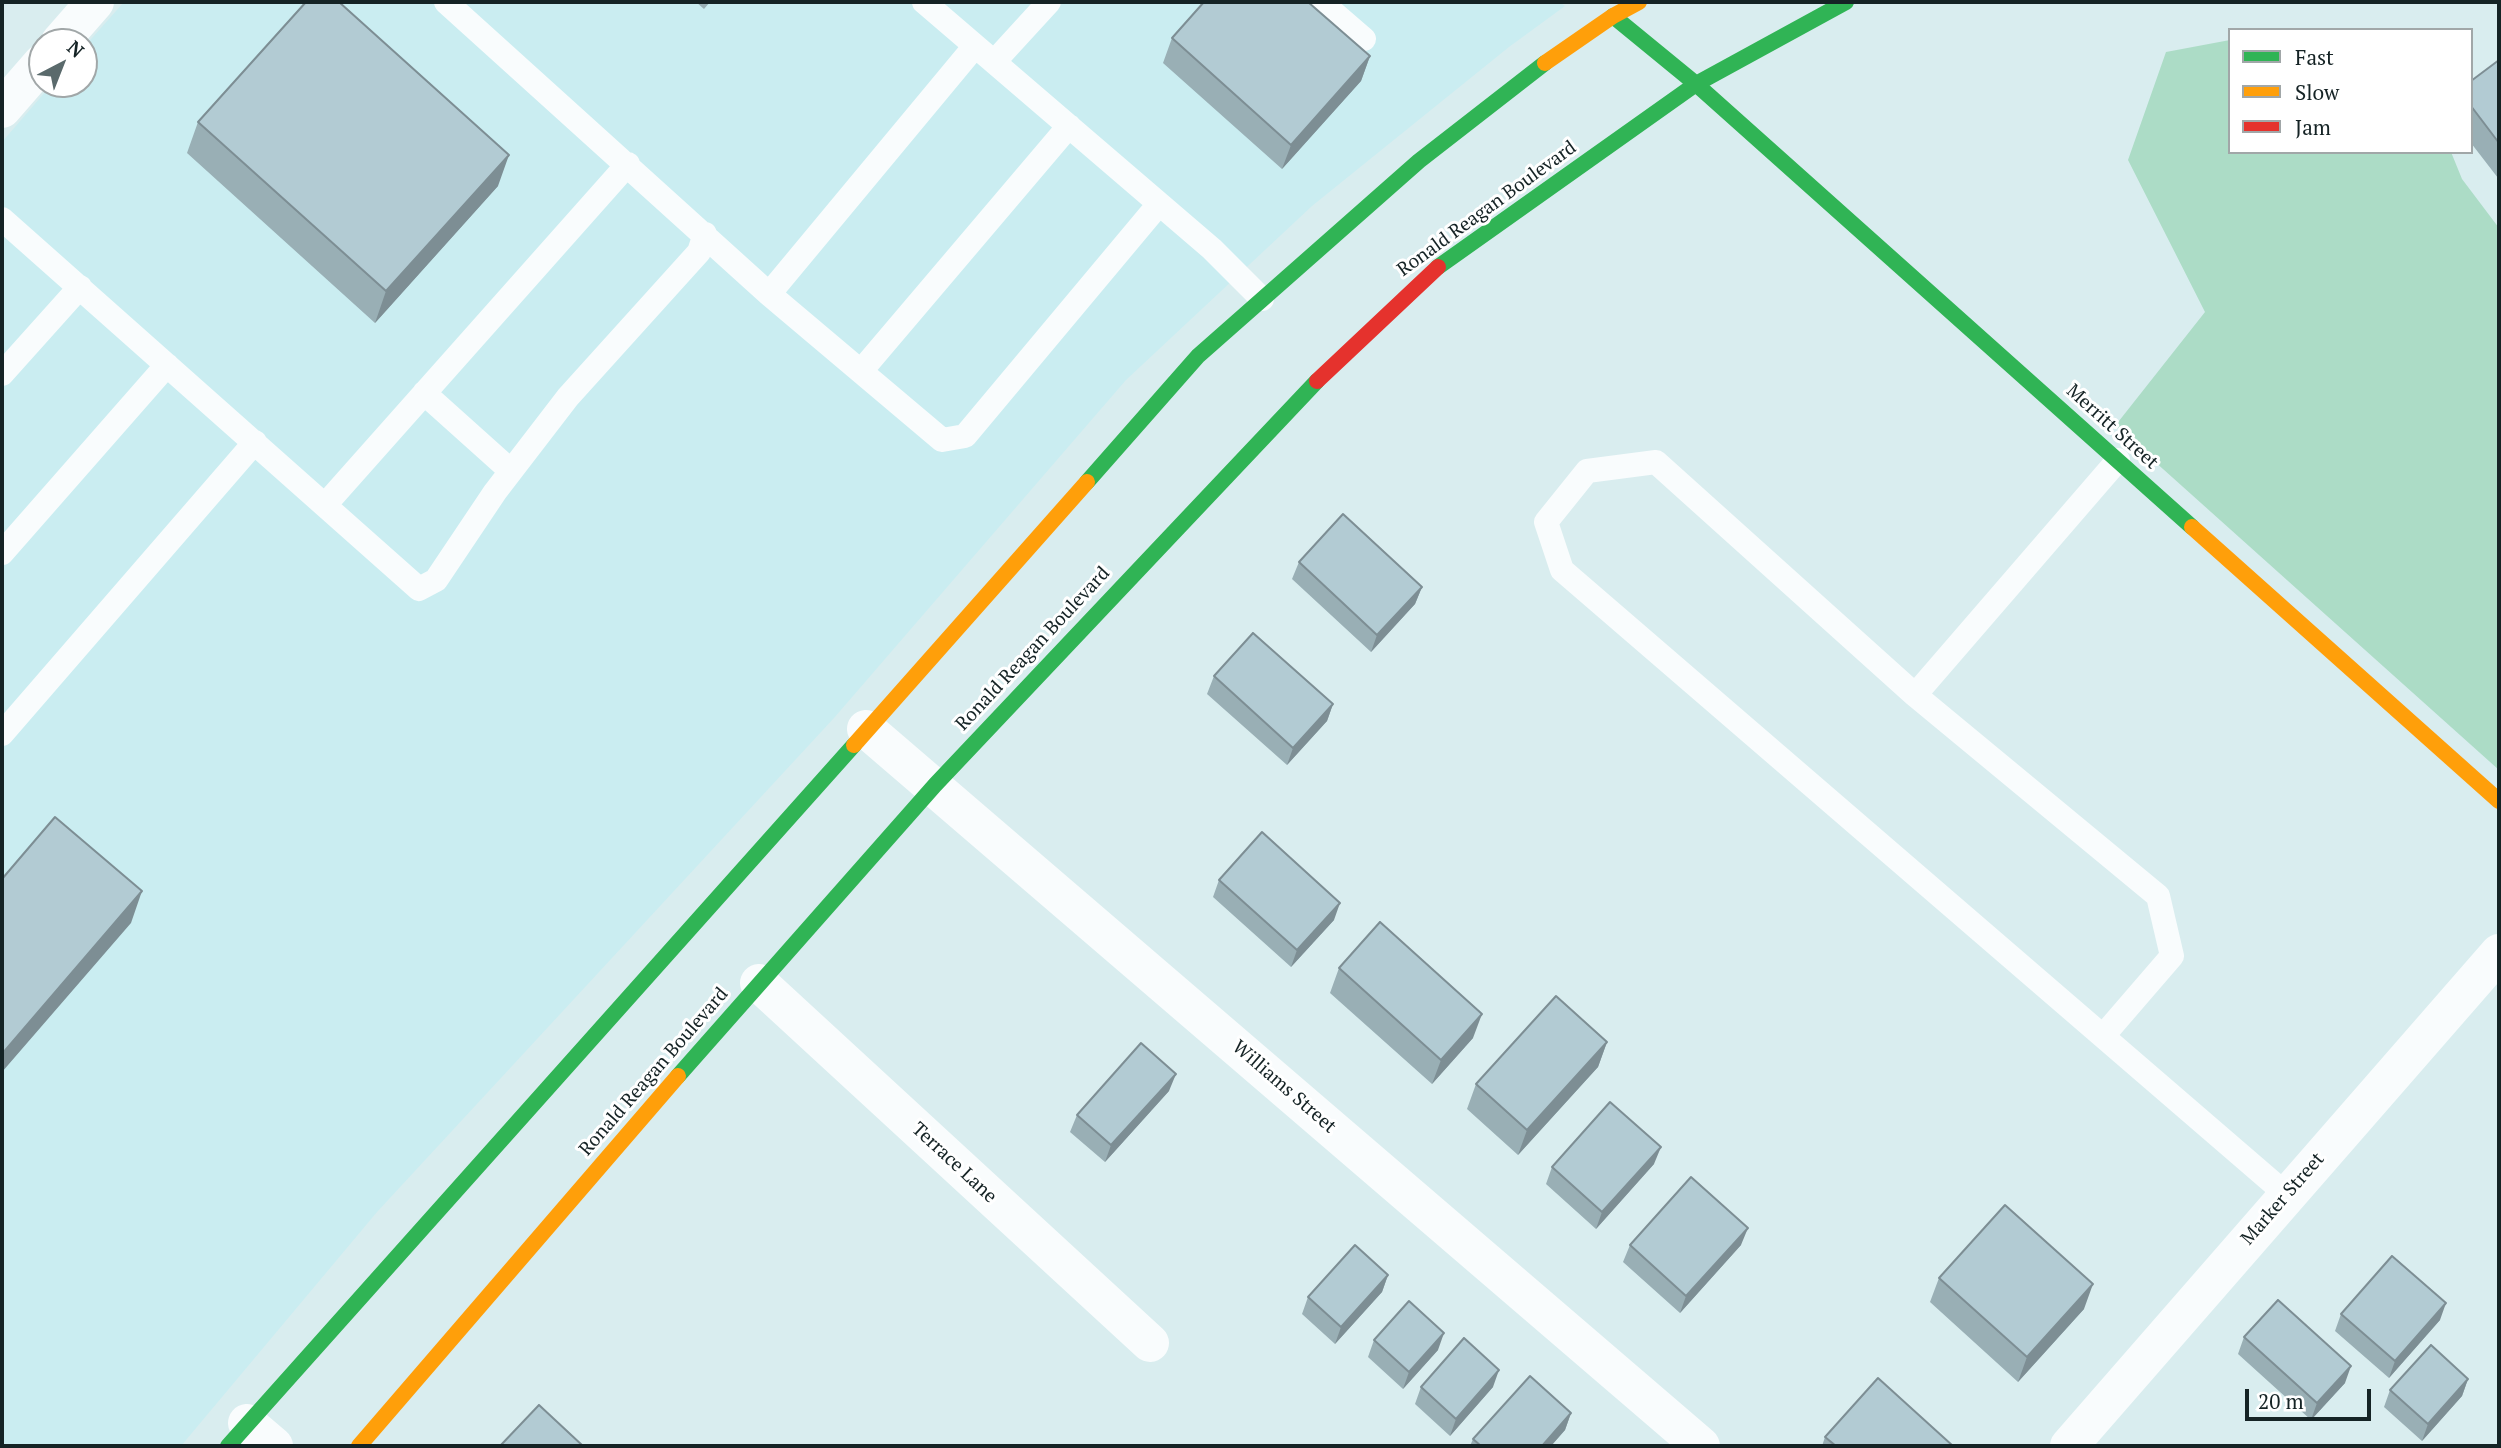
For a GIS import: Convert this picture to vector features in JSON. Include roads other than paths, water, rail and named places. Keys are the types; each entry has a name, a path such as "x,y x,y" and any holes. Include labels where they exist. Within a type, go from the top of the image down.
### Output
{"main road":[{"name":"Ronald Reagan Boulevard","path":"359,1446 759,983 935,785 1283,414 1424,277 1696,84 1846,2"},
{"name":"Merritt Street","path":"1616,6 1696,84 2499,801"},
{"path":"249,1439 866,729 1198,356 1419,161 1616,6"}],"street":[{"path":"72,28 95,2"},
{"path":"2,109 28,79"},
{"name":"Williams Street","path":"866,729 935,785 1701,1446"},
{"name":"Marker Street","path":"2068,1446 2499,953"},
{"name":"Terrace Lane","path":"759,983 1150,1342"}],"lane":[{"path":"446,2 769,293 942,440 965,436 1159,204"},
{"path":"923,2 1212,249 1262,299"},
{"path":"994,62 1049,2"},
{"path":"1321,2 1364,39"},
{"path":"769,293 975,46"},
{"path":"861,371 1069,126"},
{"path":"325,505 628,164"},
{"path":"2,219 419,589 436,580 511,471 568,397 699,252 705,234"},
{"path":"2,374 80,288"},
{"path":"2,553 167,365"},
{"path":"424,393 511,471"},
{"path":"2,734 255,442"},
{"path":"1915,695 2118,460"},
{"path":"2103,1036 2172,956 2158,896 1915,695 1656,462 1587,471 1546,522 1562,570 2287,1195"}]}
